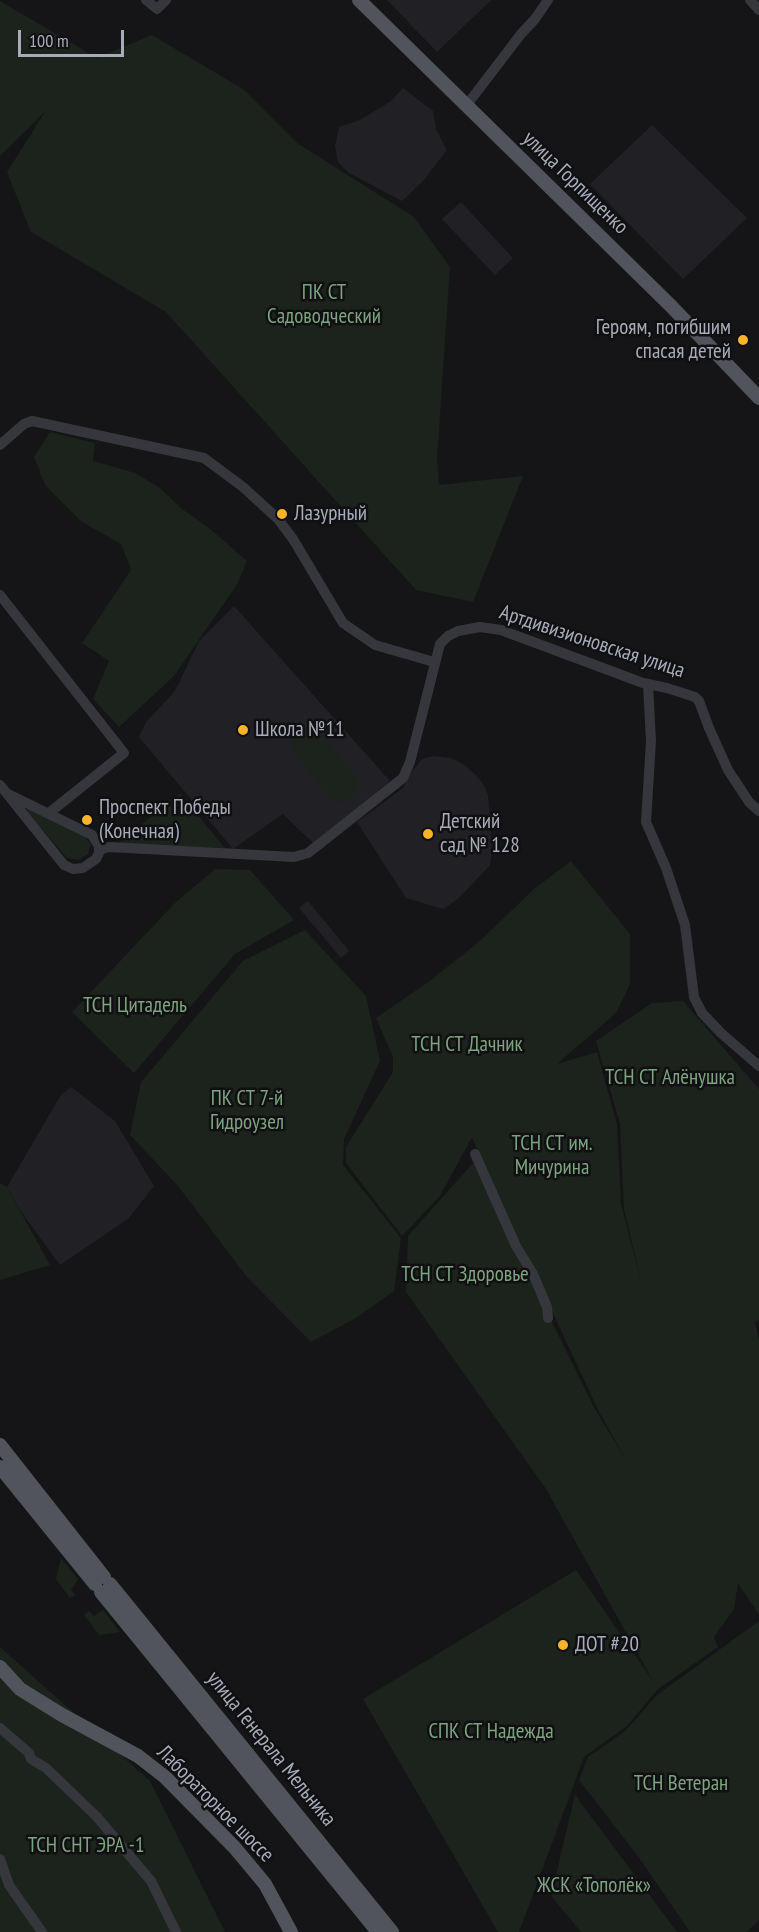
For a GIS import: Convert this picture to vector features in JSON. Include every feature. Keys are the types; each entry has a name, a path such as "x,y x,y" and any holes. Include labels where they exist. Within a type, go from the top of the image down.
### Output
{"main road":[{"name":"улица Горпищенко","path":"359,0 671,306 759,398"},
{"name":"улица Генерала Мельника","path":"0,1445 103,1584 378,1932"},
{"name":"улица Генерала Мельника","path":"0,1467 103,1584 392,1932"},
{"name":"Лабораторное шоссе","path":"0,1666 20,1689 62,1715 138,1756 165,1777 235,1848 264,1884 291,1932"}],"street":[{"path":"146,0 157,9 166,0"},
{"path":"466,106 548,0"},
{"path":"750,0 759,10"},
{"path":"0,445 24,424 32,421 204,458 278,519 293,539 343,623 375,645 434,662 415,743 403,778 308,853 294,857 117,848 99,850"},
{"path":"0,595 124,753 49,813"},
{"name":"Артдивизионовская улица","path":"434,662 440,644 448,636 469,628 491,628 526,638 648,684 689,694 699,701 728,770 749,802 759,811"},
{"path":"648,684 651,741 646,822 666,868 685,925 694,997 702,1014 759,1066"},
{"path":"0,785 63,865 78,869 96,859 99,850 92,836 8,794"},
{"path":"475,1154 516,1246 533,1274 547,1307 548,1318"},
{"path":"0,1728 29,1753 31,1759 46,1768 97,1817 151,1881 176,1932"},
{"path":"0,1859 9,1886 42,1932"}],"shaded area":[{"path":"387,0 491,0 437,52"},
{"path":"403,88 433,111 436,129 447,150 423,181 402,201 349,173 338,162 335,146 339,127 360,120 391,101"},
{"path":"652,125 747,218 683,279 590,184"},
{"path":"461,202 513,258 495,275 442,219"},
{"name":"Школа №11","path":"234,606 390,781 315,845 283,814 233,849 139,737 146,722 175,691 199,641"},
{"name":"Детский сад № 128","path":"434,756 451,758 463,764 485,787 488,795 492,846 490,865 458,899 443,909 406,898 357,822 403,788 410,774 422,759"},
{"path":"308,901 349,951 341,958 299,908"},
{"path":"71,1087 115,1121 154,1186 128,1219 60,1265 22,1213 7,1187 61,1095"}],"green space":[{"name":"ПК СТ Садоводческий","path":"0,1 97,58 152,35 243,89 297,143 414,217 450,267 437,459 439,485 523,476 473,602 416,590 166,312 31,232 7,172 45,112 58,99 0,156"},
{"path":"50,432 95,443 93,461 135,473 160,488 182,509 209,528 247,561 238,583 174,676 119,727 93,699 109,661 82,643 131,570 121,544 82,522 45,485 34,457"},
{"path":"305,727 316,729 358,778 358,789 352,799 338,802 330,798 291,748 291,737 296,730"},
{"path":"180,793 225,848 118,844"},
{"path":"28,809 83,835 91,844 88,854 79,860 67,858 26,811"},
{"path":"571,861 630,934 630,984 616,1013 557,1064 597,1052 617,1124 621,1204 642,1285 624,1209 620,1124 596,1041 652,1003 683,1001 759,1089 759,1320 755,1322 759,1341 759,1615 738,1583 734,1609 714,1637 718,1647 658,1689 627,1726 584,1757 519,1932 498,1932 363,1699 576,1570 653,1681 546,1489 406,1292 408,1236 473,1163 595,1409 626,1460 597,1408 502,1209 472,1137 440,1196 402,1236 346,1163 346,1147 393,1072 393,1057 376,1018 431,980 481,940 534,889"},
{"name":"ТСН Цитадель","path":"215,869 250,870 294,920 235,954 134,1073 72,1012 174,904"},
{"name":"ПК СТ 7-й Гидроузел","path":"305,930 366,996 380,1061 344,1139 343,1165 401,1238 394,1291 356,1318 311,1342 247,1277 178,1186 130,1135 141,1082 243,961"},
{"path":"0,1183 7,1187 50,1265 0,1280"},
{"path":"61,1558 78,1579 71,1590 75,1595 70,1598 56,1579"},
{"path":"103,1610 120,1632 99,1635 84,1615 89,1611 94,1616"},
{"name":"ТСН Ветеран","path":"759,1621 759,1920 747,1932 690,1932 640,1859 579,1780 588,1757 624,1732 657,1695"},
{"name":"ТСН СНТ ЭРА -1","path":"0,1647 150,1781 225,1932 0,1932"},
{"name":"ЖСК «Тополёк»","path":"575,1795 677,1932 581,1932 551,1896"}],"place":[{"name":"Героям, погибшим спасая детей","path":"743,340"},
{"name":"Лазурный","path":"282,514"},
{"name":"Школа №11","path":"243,730"},
{"name":"Проспект Победы (Конечная)","path":"87,820"},
{"name":"Детский сад № 128","path":"428,834"},
{"name":"ДОТ #20","path":"563,1645"}],"park label":[{"name":"ТСН СТ Дачник","path":"467,1045"},
{"name":"ТСН СТ Алёнушка","path":"670,1078"},
{"name":"ТСН СТ им. Мичурина","path":"552,1156"},
{"name":"ТСН СТ Здоровье","path":"465,1275"},
{"name":"СПК СТ Надежда","path":"491,1732"}]}
